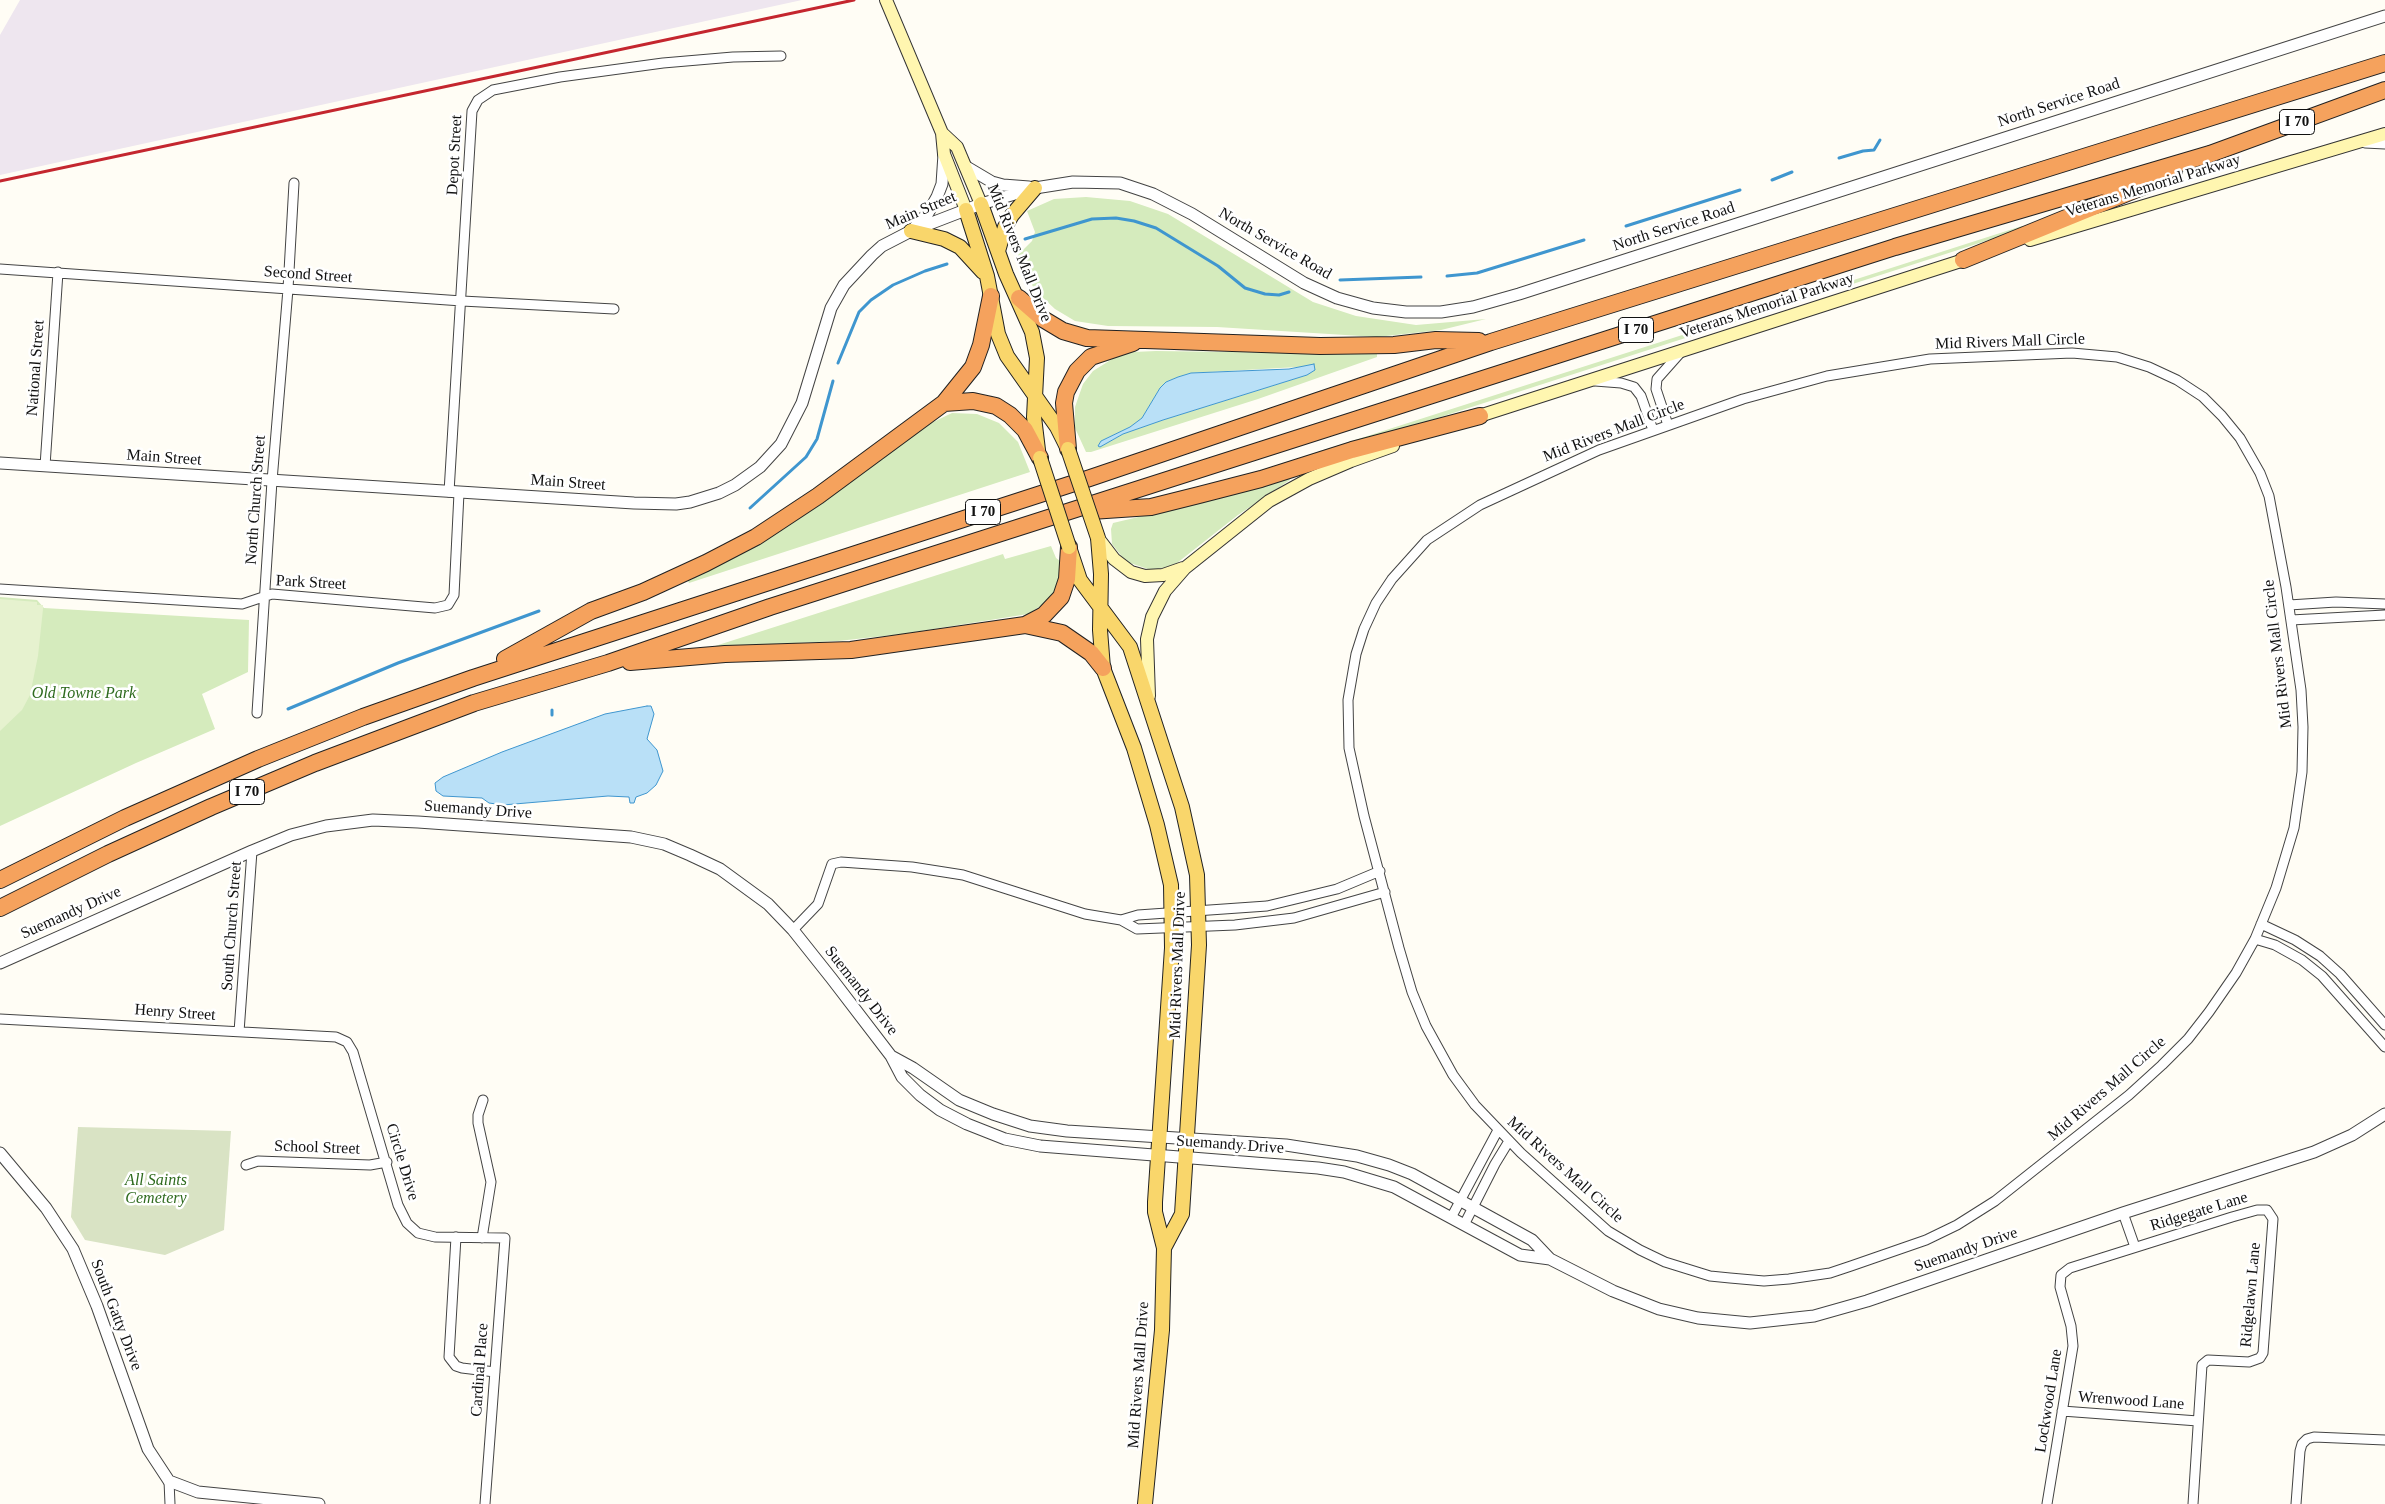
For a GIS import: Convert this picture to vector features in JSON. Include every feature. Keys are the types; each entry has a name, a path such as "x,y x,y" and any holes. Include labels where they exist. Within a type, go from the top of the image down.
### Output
{"highway":[{"name":"I 70","path":"0,880 125,818 241,767 355,721 473,678 1090,478 1491,342 2385,63"},
{"name":"I 70","path":"0,908 159,830 316,763 474,703 608,663 770,607 1894,247 2210,154 2385,90"},
{"path":"1963,260 2173,175 2210,154"},
{"path":"473,678 591,611 643,592 706,564 756,537 818,496 944,403 973,367 981,345 991,296"},
{"path":"1019,298 1043,319 1063,331 1087,338 1320,346 1394,345 1436,340 1491,342"},
{"path":"1068,449 1064,402 1066,392 1077,371 1091,357 1140,341"},
{"path":"944,403 973,401 996,406 1010,415 1025,430 1040,458"},
{"path":"1064,513 1151,507 1262,479 1352,450 1480,416"},
{"path":"608,663 717,654 851,650 1024,624 1044,615 1061,597 1067,579 1069,547"},
{"path":"1024,624 1062,633 1092,653 1104,668"}],"main road":[{"name":"Mid Rivers Mall Drive","path":"886,0 942,133 944,154 966,210 987,276 998,334 1007,356 1057,427 1068,449 1098,538 1101,645 1104,668 1134,748 1157,825 1171,885 1172,948 1155,1212 1164,1248 1162,1330 1145,1504"},
{"name":"Mid Rivers Mall Drive","path":"942,133 957,147 1032,332 1036,358 1034,418 1040,458 1080,580 1130,647 1188,833 1197,874 1199,927 1182,1214 1164,1248"},
{"name":"Veterans Memorial Parkway","path":"1149,704 1148,639 1152,617 1165,591 1185,568 1269,502 1309,479 1351,461 1480,416 1963,260 2385,134"},
{"path":"998,251 1012,215 1035,188"},
{"path":"911,231 944,239 960,246 987,276"},
{"name":"Veterans Memorial Parkway","path":"1098,538 1114,559 1131,572 1146,576 1163,576 1185,568"}],"street":[{"name":"North Service Road","path":"981,204 1035,188 1073,182 1120,184 1154,194 1192,214 1263,259 1337,298 1389,310 1441,312 1473,308 2385,16"},
{"name":"Depot Street","path":"454,492 472,111 478,100 494,90 560,78 733,57 781,56"},
{"path":"2358,142 2385,143"},
{"path":"911,231 928,213 937,197 942,184 944,154"},
{"path":"965,166 992,182 1004,186 1035,188"},
{"name":"North Church Street","path":"257,713 294,183"},
{"name":"Main Street","path":"0,463 272,481 676,504 704,498 735,485 760,467 781,444 802,403 826,322 844,285 882,246 911,231 981,204"},
{"name":"Second Street","path":"0,269 462,301 614,309"},
{"name":"National Street","path":"45,466 58,272"},
{"path":"1668,425 1656,389 1657,379 1681,351"},
{"name":"Mid Rivers Mall Circle","path":"2072,353 2117,357 2149,367 2177,380 2198,394 2222,416 2240,438 2260,473 2269,496 2278,535 2301,690 2303,727 2302,772 2294,828 2276,888 2255,939 2236,973 2209,1012 2165,1062 2129,1095 1978,1214 1926,1240 1830,1272 1764,1281 1710,1276 1665,1262 1608,1231 1509,1141 1474,1105 1453,1075 1426,1026 1408,978 1352,765 1347,725 1348,700 1356,654 1364,629 1376,603 1409,558 1426,540 1463,514 1560,467 1653,430 1780,388 1827,376 1886,365 1944,358 2033,354 2072,353"},
{"path":"1590,380 1621,383 1634,387 1641,396 1653,430"},
{"name":"Park Street","path":"0,589 242,604 272,594 435,608 448,605 454,595 454,492"},
{"path":"2289,605 2336,602 2385,604"},
{"path":"2291,620 2385,615"},
{"name":"Suemandy Drive","path":"0,963 252,851 291,835 326,826 373,820 631,837 664,844 720,869 768,904 793,930 890,1056 902,1078 940,1110 967,1124 997,1136 1040,1146 1318,1168 1344,1172 1394,1186 1465,1223 1520,1255 1550,1259 1613,1290 1659,1309 1724,1321 1768,1322 1838,1310 2123,1213 2314,1152 2352,1135 2385,1114"},
{"name":"South Church Street","path":"239,1032 252,851"},
{"path":"793,930 818,904 832,864 841,862 912,867 963,875 1085,914 1120,920 1137,928 1199,927 1294,918 1385,892"},
{"path":"1120,920 1138,915 1267,906 1308,898 1380,872"},
{"path":"2261,924 2295,940 2320,956 2340,974 2385,1025"},
{"path":"2255,939 2275,945 2302,960 2322,976 2385,1047"},
{"name":"Henry Street","path":"0,1019 146,1025 336,1037 347,1042"},
{"name":"Circle Drive","path":"347,1042 353,1052 387,1162 398,1205 407,1223 418,1233 456,1237 505,1238"},
{"name":"Suemandy Drive","path":"890,1056 913,1068 959,1100 1030,1126 1067,1131 1286,1145 1356,1156 1412,1174 1532,1240 1550,1259"},
{"path":"482,1238 491,1182 478,1123 478,1115 483,1100"},
{"path":"1452,1216 1498,1130"},
{"path":"1465,1223 1509,1141"},
{"name":"South Gatty Drive","path":"0,1153 46,1208 73,1249 98,1306 148,1449 169,1481"},
{"name":"School Street","path":"246,1164 258,1161 370,1165 387,1162"},
{"name":"Ridgegate Lane","path":"2061,1274 2070,1268 2248,1212 2267,1210 2270,1213"},
{"name":"Ridgegate Lane","path":"2123,1213 2135,1247"},
{"name":"Ridgelawn Lane","path":"2193,1504 2200,1372 2204,1362 2214,1359 2249,1362 2260,1358 2263,1353 2272,1219 2270,1213"},
{"path":"456,1237 449,1357 452,1362 462,1368 495,1372"},
{"name":"Cardinal Place","path":"484,1504 505,1238"},
{"name":"Lockwood Lane","path":"2047,1504 2073,1346 2071,1326 2060,1287 2061,1274"},
{"name":"Wrenwood Lane","path":"2062,1411 2198,1421"},
{"path":"2296,1504 2300,1451 2302,1444 2307,1439 2314,1437 2385,1440"},
{"path":"170,1504 169,1481 198,1492 319,1504"}],"shaded area":[{"path":"20,0 802,0 0,175 0,35"}],"green space":[{"path":"1086,197 1130,201 1168,214 1313,302 1356,316 1416,325 1486,319 1441,330 1377,337 1217,327 1108,326 1075,321 1055,309 1041,296 1032,285 1016,257 1032,241 1035,232 1027,211 1054,199"},
{"path":"2022,226 2023,229 1357,444 1303,461 1249,474"},
{"path":"1133,352 1377,354 1377,357 1258,399 1086,452 1075,428 1075,407 1083,384 1093,371 1117,356","holes":["1298,367 1307,375 1163,420 1123,434 1100,447 1098,446 1101,441 1130,427 1142,418 1160,388 1166,382 1178,377 1191,373"]},
{"path":"952,413 977,414 999,423 1018,442 1030,472 689,583 688,581 747,550 803,516 927,425"},
{"path":"1289,477 1290,480 1238,515 1177,563 1164,568 1151,570 1130,563 1123,558 1112,544 1111,529 1113,523 1223,497"},
{"path":"1051,546 1056,558 1060,561 1060,579 1053,594 1042,605 1028,614 902,634 838,641 712,647 1003,554 1005,559"},
{"name":"Old Towne Park","path":"0,597 37,600 44,608 249,620 248,672 202,694 215,729 0,826"},
{"path":"0,599 37,602 37,605 43,605 43,609 38,656 30,695 22,710 0,731"},
{"name":"All Saints Cemetery","path":"78,1127 231,1131 224,1230 165,1255 85,1240 71,1217"}],"water":[{"path":"1314,364 1315,370 1307,375 1163,420 1123,434 1100,447 1098,446 1101,441 1130,427 1142,418 1160,388 1166,382 1178,377 1191,373 1289,369"},
{"path":"651,706 654,714 647,739 657,750 663,771 656,785 647,793 636,797 634,803 630,803 629,797 608,796 503,805 489,803 482,798 443,796 436,791 435,783 443,777 502,752 605,714"}],"waterway":[{"path":"1839,158 1874,150 1880,140"},
{"path":"1772,180 1792,172"},
{"path":"1626,226 1740,190"},
{"path":"1025,239 1092,219 1116,218 1134,221 1156,228 1218,266 1245,288 1265,294 1279,295 1289,292"},
{"path":"1447,276 1477,273 1584,240"},
{"path":"838,363 859,312 871,300 893,285 947,264"},
{"path":"1340,280 1421,277"},
{"path":"750,508 806,457 817,439 833,381"},
{"path":"288,709 398,663 539,611"},
{"path":"552,710 552,715"}],"railway":[{"path":"0,181 854,0"}]}
